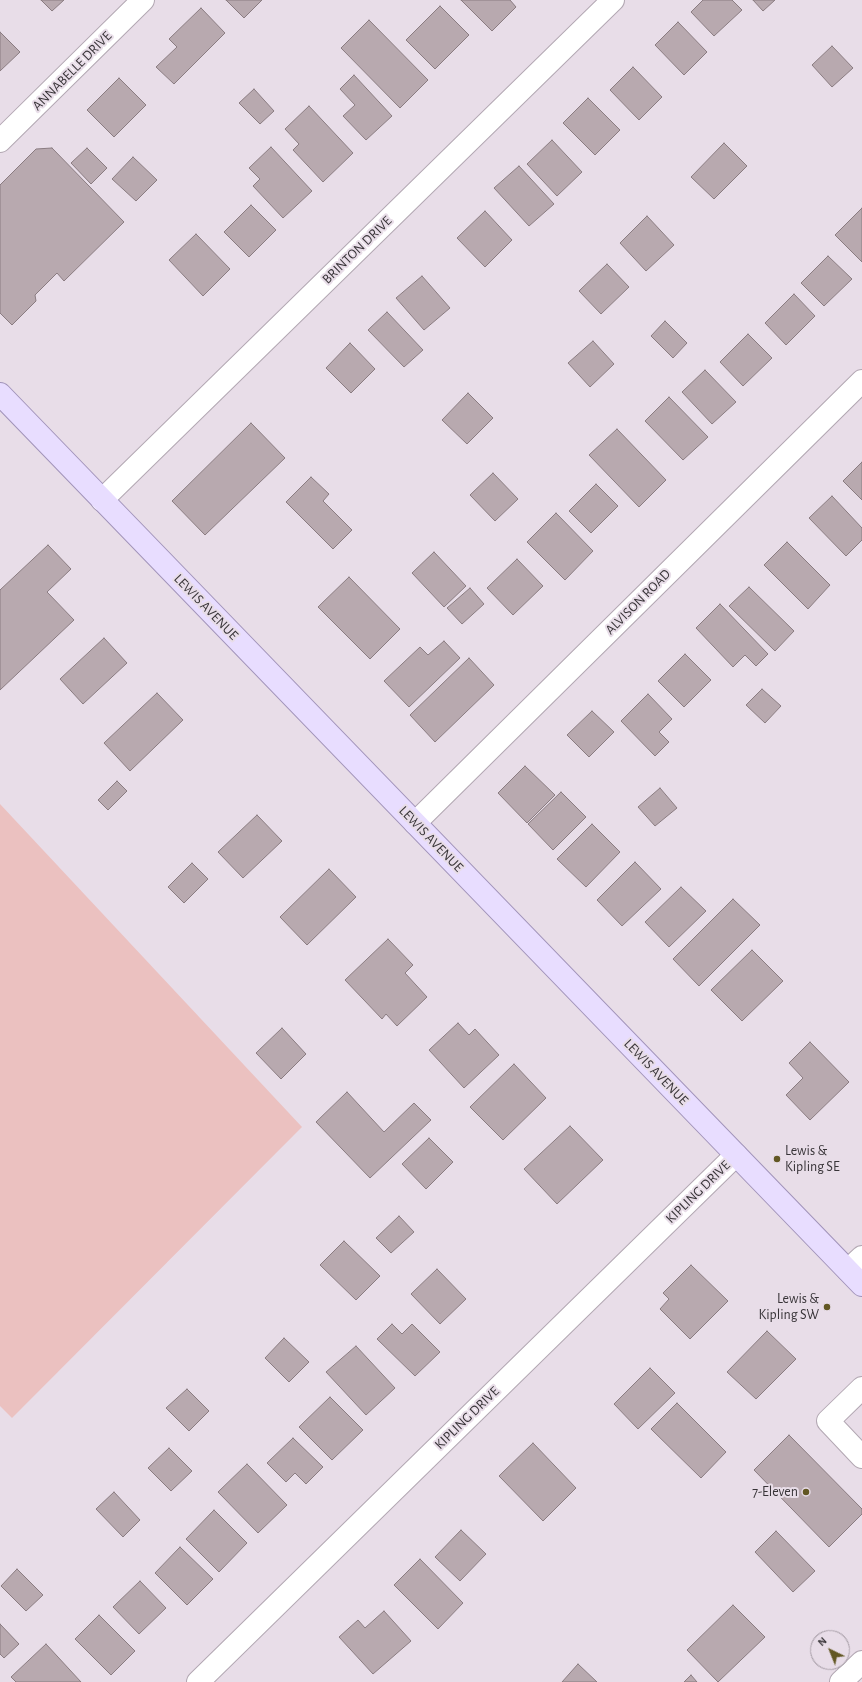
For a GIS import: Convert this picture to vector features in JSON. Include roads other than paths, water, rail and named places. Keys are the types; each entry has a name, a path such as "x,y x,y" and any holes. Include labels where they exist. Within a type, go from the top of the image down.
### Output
{"main road":[{"name":"LEWIS AVENUE","path":"0,394 736,1155 857,1270"}],"street":[{"name":"ANNABELLE DRIVE","path":"0,142 143,0"},
{"name":"BRINTON DRIVE","path":"102,500 613,0"},
{"name":"ALVISON ROAD","path":"415,823 862,381"},
{"name":"KIPLING DRIVE","path":"198,1682 736,1155"},
{"path":"862,1388 828,1421 862,1456"},
{"path":"841,1682 862,1662"}],"place":[{"name":"Lewis & Kipling SE","path":"777,1159"},
{"name":"Lewis & Kipling SW","path":"827,1307"},
{"name":"7-Eleven","path":"806,1492"}]}
